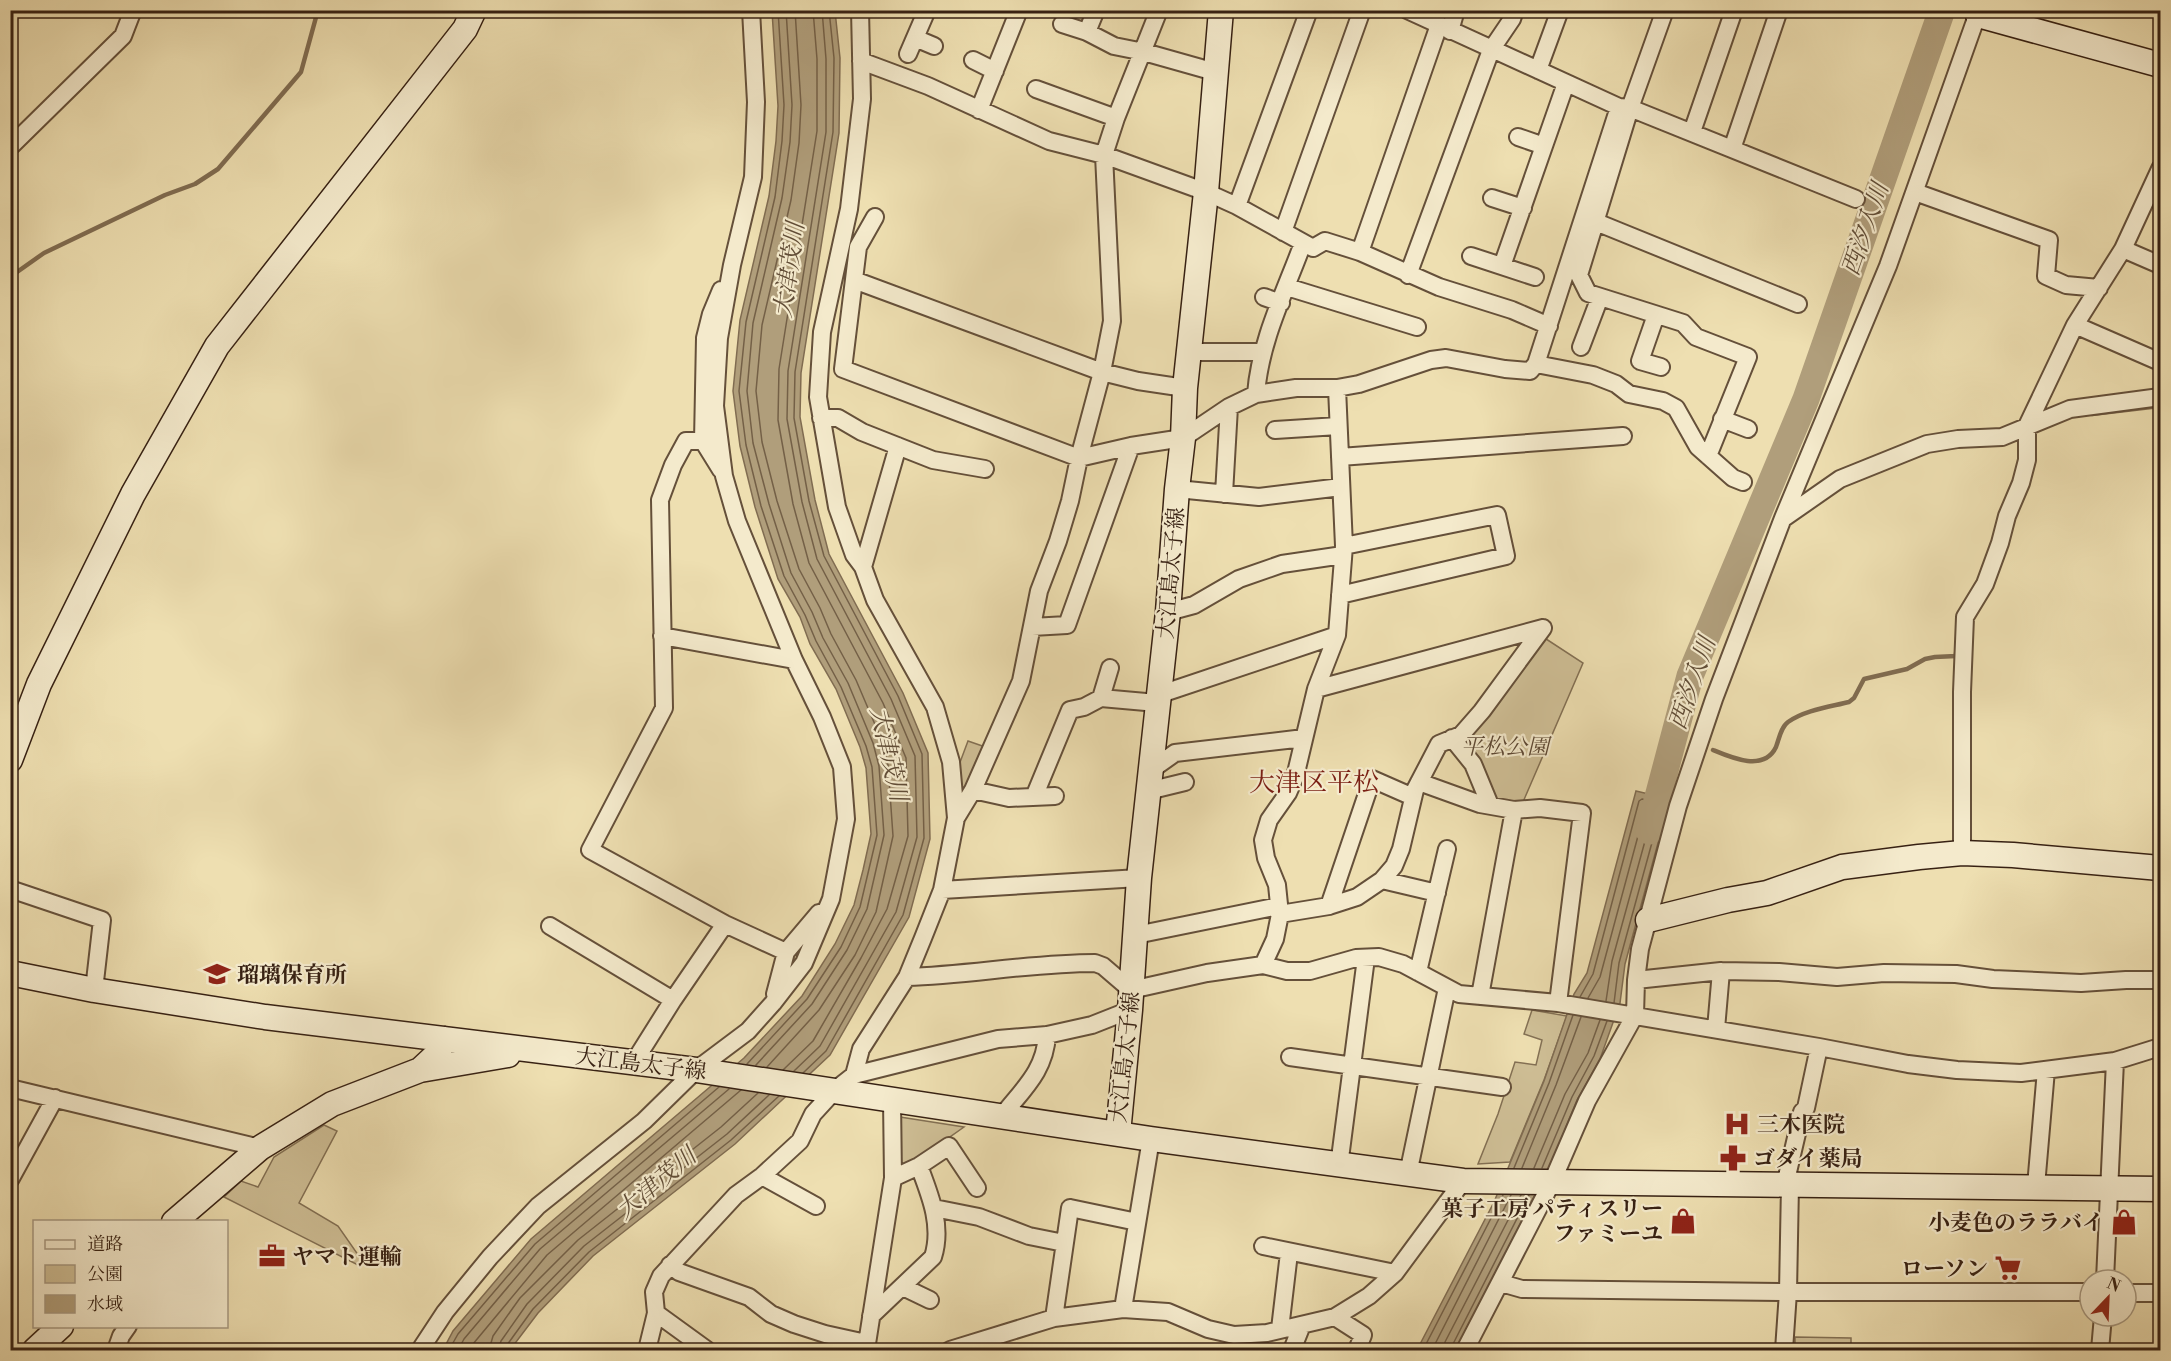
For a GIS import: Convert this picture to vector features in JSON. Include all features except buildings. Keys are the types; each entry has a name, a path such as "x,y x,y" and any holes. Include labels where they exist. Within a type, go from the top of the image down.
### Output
{"street":[{"path":"10,147 123,36 133,10"},
{"path":"10,760 39,684 128,505 217,346 465,29 474,10"},
{"path":"420,1350 445,1312 490,1257 538,1206 644,1121 748,1031 804,963 831,899 846,819 842,767 736,521 724,476 715,406 719,339 732,265 753,177 756,102 751,10"},
{"path":"854,1075 861,1048 907,977 942,890 956,818 951,762 935,707 875,600 863,567 854,555 837,507 818,397 822,332 849,209 862,99 860,10"},
{"path":"927,10 911,46 934,46"},
{"path":"979,110 1019,10"},
{"path":"1087,32 1096,10"},
{"path":"956,818 973,790 1021,681 1039,591 1070,501 1078,458 1102,372 1112,321 1104,155 1116,118 1159,10"},
{"name":"大江島太子線","path":"10,973 94,990 265,1017 702,1070 1118,1133 1139,878 1168,612 1185,388 1206,192 1221,10"},
{"path":"1236,206 1310,10"},
{"path":"1283,232 1362,10"},
{"path":"1407,10 1491,50 1625,108 1692,132 1856,199"},
{"path":"1360,252 1445,28 1456,10"},
{"path":"1408,275 1491,50 1512,19 1515,10"},
{"path":"1538,70 1560,10"},
{"path":"875,217 858,247 843,369 1078,458 1131,446 1183,438 1229,407 1256,394 1296,388 1337,388 1359,384 1431,360 1446,358 1505,369 1530,370 1536,364 1625,108 1665,10"},
{"path":"1692,132 1734,10"},
{"path":"1732,149 1779,10"},
{"path":"1465,1350 1552,1182 1587,1101 1635,1016 1640,949 1678,806 1710,709 1783,518 1888,266 1915,192 1973,12 2160,64"},
{"path":"1062,24 1087,32 1114,46 1215,72"},
{"path":"973,60 995,71"},
{"path":"861,61 928,86 1049,141 1104,155 1206,192 1313,248 1325,241 1360,252 1408,275 1512,310 1549,326"},
{"path":"1502,266 1566,83"},
{"path":"1036,89 1116,118"},
{"path":"1625,108 1596,222 1579,275 1588,293 1683,323 1696,337 1748,357 1708,456"},
{"path":"1518,137 1544,146"},
{"path":"1962,854 1962,692 1965,617 1985,584 2007,516 2021,483 2027,460 2026,426 2075,325 2123,249 2160,169"},
{"path":"1915,192 2049,240 2046,276 2066,285 2099,288"},
{"path":"1492,198 1523,208"},
{"path":"1596,222 1769,284 1798,304"},
{"path":"1256,394 1257,372 1262,352 1304,243"},
{"path":"2123,249 2160,265"},
{"path":"1471,256 1535,277"},
{"path":"724,476 703,441 705,338 711,314 732,265"},
{"path":"854,280 1102,372 1138,381 1185,388"},
{"path":"1287,287 1417,327"},
{"path":"1264,297 1281,303"},
{"path":"1581,347 1600,297"},
{"path":"1656,315 1640,361 1661,367"},
{"path":"2075,325 2160,362"},
{"path":"1190,352 1262,352"},
{"path":"1536,364 1593,375 1616,384 1629,394 1663,401 1676,408 1698,447 1733,478 1743,482"},
{"path":"1263,965 1275,939 1280,910 1277,885 1266,858 1263,840 1269,820 1288,793 1295,777 1316,689 1337,634 1343,550 1337,388"},
{"path":"1783,518 1840,479 1928,444 1958,439 2002,437 2070,410 2160,397"},
{"path":"1224,494 1229,407"},
{"path":"821,418 838,417 862,432 933,460 985,469"},
{"path":"1722,419 1748,429"},
{"path":"1275,430 1338,426"},
{"path":"1340,457 1623,435"},
{"path":"703,441 686,441 673,465 660,501 664,708 590,850 725,924 786,952"},
{"path":"863,567 898,446"},
{"path":"1032,627 1067,625 1131,446"},
{"path":"1177,489 1260,497 1341,488"},
{"path":"1168,612 1194,605 1239,579 1282,564 1497,515 1506,556 1340,595"},
{"path":"1136,934 1280,910 1329,906 1357,897 1382,880 1394,866 1401,849 1416,789 1439,744 1461,735 1482,711 1543,628 1316,689"},
{"path":"1034,797 1070,710 1084,707 1101,698 1158,699 1337,634"},
{"path":"662,636 794,660"},
{"path":"1101,698 1110,668"},
{"path":"1149,781 1175,753 1304,738"},
{"path":"1452,738 1473,764 1490,806"},
{"path":"1329,906 1372,779 1514,810 1540,808 1582,813 1558,1003"},
{"path":"1149,781 1185,782"},
{"path":"973,790 1009,798 1055,796"},
{"path":"1480,996 1514,810"},
{"path":"1418,972 1447,849"},
{"path":"1648,920 1728,900 1767,893 1842,867 1919,857 1962,854 2013,855 2160,868"},
{"path":"942,890 1139,878"},
{"path":"1382,880 1437,893"},
{"path":"10,889 102,920 94,990"},
{"path":"773,1003 786,952 831,899"},
{"path":"634,1062 725,924"},
{"path":"550,927 673,1000"},
{"path":"647,1350 656,1313 654,1292 661,1276 736,1195 762,1176 800,1141 813,1114 830,1090 854,1075 998,1039 1047,1035 1092,1025 1130,1000 1207,973 1263,965 1287,971 1310,971 1356,958 1379,957 1418,972 1459,994 1558,1003 1908,1064 1957,1070 2021,1073 2115,1061 2160,1047"},
{"path":"1339,1166 1366,958"},
{"path":"907,977 947,976 979,971 1095,963 1103,966 1130,1000"},
{"path":"1636,980 1720,971 1779,972 1837,977 1884,973 1956,974 1993,979 2081,983 2160,980"},
{"path":"1716,1029 1720,971"},
{"path":"1408,1174 1447,988"},
{"path":"1002,1116 1040,1068 1046,1050 1047,1035"},
{"path":"420,1070 435,1056 445,1039"},
{"path":"1784,1350 1788,1292 1790,1185 1788,1172 1802,1112 1806,1108 1819,1047"},
{"path":"181,1218 260,1148 332,1104 420,1070 500,1056 549,1053"},
{"path":"1290,1057 1502,1087"},
{"path":"2105,1268 2115,1061"},
{"path":"2036,1186 2046,1070"},
{"path":"10,1088 260,1148"},
{"path":"10,1180 55,1098"},
{"path":"670,1265 679,1272 749,1297 771,1314 794,1324 866,1347 893,1178 892,1100"},
{"path":"1118,1133 1339,1166 1463,1181 2160,1189"},
{"path":"1123,1309 1151,1139"},
{"path":"893,1178 919,1166 949,1146 977,1188"},
{"path":"871,1316 933,1257 936,1248 934,1208 919,1166"},
{"path":"762,1176 816,1206"},
{"path":"951,1350 1054,1318 1123,1309 1168,1312 1209,1329 1234,1335 1267,1333 1335,1317 1369,1296 1395,1273 1463,1181"},
{"path":"934,1208 979,1217 1029,1236 1064,1243"},
{"path":"1054,1318 1070,1209 1137,1222"},
{"path":"1263,1246 1395,1273"},
{"path":"1280,1329 1289,1253"},
{"path":"1501,1283 1522,1289 2078,1292"},
{"path":"903,1287 930,1300"},
{"path":"2138,1293 2160,1293"},
{"path":"656,1313 707,1350"},
{"path":"1335,1317 1363,1335 1357,1350"},
{"path":"1292,1350 1302,1325"},
{"path":"35,1350 59,1328"},
{"path":"116,1350 127,1328"},
{"path":"2100,1350 2102,1328"}],"green space":[{"name":"平松公園","path":"1540,635 1583,663 1523,802 1483,802 1471,766 1451,744"},
{"path":"968,741 991,749 956,818 953,781"},
{"path":"1532,1010 1567,1016 1544,1080 1510,1162 1478,1164 1515,1062 1536,1065 1542,1040 1524,1034"},
{"path":"900,1117 964,1127 950,1137 950,1142 901,1169"},
{"path":"324,1125 337,1131 299,1203 338,1226 361,1259 358,1265 224,1197 241,1181 258,1187 274,1157"},
{"path":"1795,1337 1851,1338 1851,1350 1795,1350"}],"water":[{"name":"大津茂川","path":"772,11 835,11 840,58 839,133 801,373 800,417 815,500 829,554 903,693 928,753 930,839 909,917 830,1055 735,1144 593,1256 538,1313 510,1350 443,1350 453,1331 531,1239 744,1058 802,996 835,944 854,905 863,870 871,834 866,768 860,747 836,689 810,644 800,617 778,579 755,507 740,446 733,391 740,320 769,196 776,141 778,106"},
{"path":"1636,791 1670,799 1625,964 1620,1003 1600,1059 1577,1100 1550,1166 1456,1350 1417,1350 1494,1202 1544,1081 1574,994 1587,973"}],"waterway":[{"path":"10,277 44,253 165,195 195,184 218,169 301,72 318,10"},
{"name":"西汐入川","path":"1649,831 1690,676 1806,399 1942,10"},
{"path":"2092,414 2160,406"},
{"path":"1713,750 1747,761 1764,759 1771,755 1788,722 1809,712 1849,702 1854,698 1864,679 1907,669 1925,659 1956,656 1956,653"}],"place":[{"name":"瑠璃保育所","path":"217,974"},
{"name":"三木医院","path":"1737,1124"},
{"name":"ゴダイ薬局","path":"1733,1158"},
{"name":"菓子工房 パティスリー ファミーユ","path":"1683,1221"},
{"name":"小麦色のララバイ","path":"2124,1222"},
{"name":"ヤマト運輸","path":"272,1256"},
{"name":"ローソン","path":"2008,1268"}],"district":[{"name":"大津区平松","path":"1314,782"}]}
